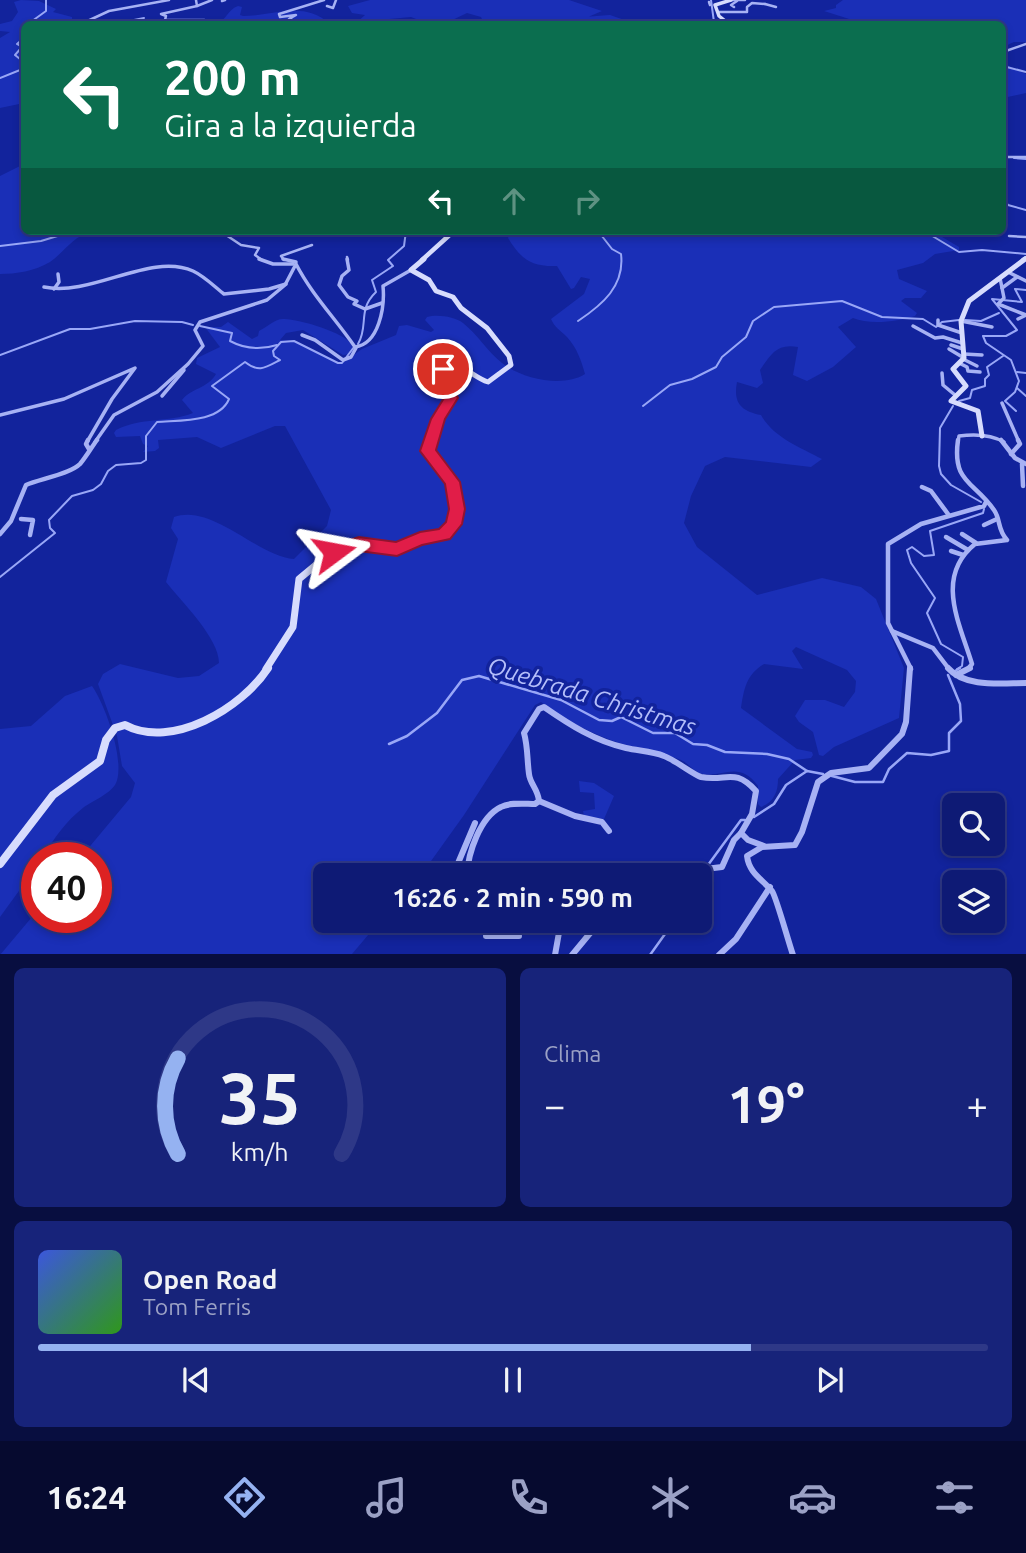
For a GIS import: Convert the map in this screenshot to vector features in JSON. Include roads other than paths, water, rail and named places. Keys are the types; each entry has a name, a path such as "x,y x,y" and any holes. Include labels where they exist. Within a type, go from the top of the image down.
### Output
{"street":[{"path":"87,21 109,11 169,0"},
{"path":"196,0 197,6"},
{"path":"208,21 164,20 166,16 161,14 212,0"},
{"path":"292,20 289,19 296,15 280,17 279,14 324,0"},
{"path":"327,6 333,8 337,0"},
{"path":"726,21 711,5 745,0"},
{"path":"751,0 776,8"},
{"path":"718,12 747,12 747,6 752,3 767,5"},
{"path":"1006,51 1026,44"},
{"path":"1006,157 1026,157"},
{"path":"226,235 241,245 258,248 255,255 260,259 278,265 295,263"},
{"path":"303,335 344,360 355,347 373,339 383,302 384,285 411,270 450,235"},
{"path":"1009,236 1026,237"},
{"path":"312,245 281,256 285,261 299,265 305,282 321,300 323,309 339,324 355,347"},
{"path":"347,257 349,270 342,276 339,285 348,297 356,301 354,304 357,307 366,309 376,309 383,302"},
{"path":"980,372 968,371 962,354 961,320 975,294 1026,258"},
{"path":"0,534 11,521 26,485 33,480 76,468 114,415 157,392 188,364 202,348 202,342 195,332 197,324 254,305 283,289 295,263"},
{"path":"44,287 54,289 100,283 162,266 193,271 224,294 269,289 286,284"},
{"path":"0,864 53,795 100,761 106,740 115,728 125,725 145,733 168,731 207,721 249,693 293,627 296,618 297,583 306,570 338,550 366,544 381,549 397,549 420,539 444,535 453,524 457,509 452,482 428,451 438,419 451,398 441,371 451,365 463,366 488,382 510,365 509,356 487,328 461,308 453,297 436,291 429,280 411,270"},
{"path":"1008,272 1026,281"},
{"path":"1002,288 1026,272"},
{"path":"54,289 59,282 58,274"},
{"path":"1000,278 1003,299 997,303 1026,315"},
{"path":"1005,314 1006,308"},
{"path":"1012,315 1021,312"},
{"path":"1018,318 1026,315"},
{"path":"937,320 938,325 962,333"},
{"path":"961,320 987,324"},
{"path":"961,320 992,327"},
{"path":"913,326 935,338 943,337 977,366"},
{"path":"962,354 950,347 962,354 982,355"},
{"path":"962,354 953,372 966,386 951,399 952,402 978,411 982,436"},
{"path":"166,384 164,395 188,364"},
{"path":"0,415 64,399 135,368 112,399 86,444 97,449"},
{"path":"942,373 943,385 954,395"},
{"path":"1002,403 1020,444 1011,454"},
{"path":"956,675 968,670 972,664 955,615 951,579 961,555 976,543 1007,540 999,531 997,519 986,502 960,476 955,461 959,435 1001,439 1011,454 1024,464 1024,482"},
{"path":"922,487 930,491 948,514"},
{"path":"793,954 779,915 775,894 752,872 747,860 752,850 794,845 802,832 818,782 831,774 869,768 902,734 906,722 911,670 888,623 888,544 914,527 948,514 971,510 985,505 986,502"},
{"path":"21,519 33,520 30,535"},
{"path":"984,525 997,519"},
{"path":"962,534 976,543"},
{"path":"946,537 961,555"},
{"path":"951,551 961,555"},
{"path":"892,631 932,647 956,675 1009,684 1026,683"},
{"path":"539,801 538,790 528,778 529,753 524,733 535,714 544,707 579,731 625,748 659,754 679,762 700,778 726,776 745,779 755,791 752,814 734,840 722,867 712,868"},
{"path":"539,801 575,816 602,822 609,831"},
{"path":"468,863 489,814 499,806 535,804 539,801"},
{"path":"456,863 471,838 475,823"},
{"path":"741,833 748,840 768,847"},
{"path":"719,954 736,939 770,887"},
{"path":"486,933 486,936 519,936"},
{"path":"555,954 559,933"},
{"path":"572,954 590,933"}],"waterway":[{"path":"32,21 46,11 46,0"},
{"path":"711,0 714,21"},
{"path":"129,21 144,18"},
{"path":"21,41 17,44 21,46"},
{"path":"0,78 20,70 20,59 15,55 21,48"},
{"path":"1006,67 1026,72"},
{"path":"1014,158 1026,159"},
{"path":"1006,203 1026,210"},
{"path":"0,246 41,241 61,235"},
{"path":"358,344 367,305 376,292 372,280 393,266 388,260 404,246 405,235"},
{"path":"578,321 603,301 619,276 621,254 612,249 601,235"},
{"path":"931,235 959,252 982,250 1026,254"},
{"path":"1016,411 1005,401 1015,392 1019,381 1011,360 986,343 983,336 1006,336 1017,330 992,299 1022,302 1015,289 1026,290"},
{"path":"643,406 670,385 692,379 716,367 722,357 746,337 753,321 774,307 842,301 882,317 923,319 936,327 942,322 959,320"},
{"path":"965,320 981,321 999,313"},
{"path":"0,355 70,329 90,329 135,321 182,322 193,325"},
{"path":"200,326 232,333 230,341 241,346 265,348 277,345"},
{"path":"0,577 55,533 50,528 49,520 72,496 93,490 116,465 141,463 146,460 146,436 157,422 198,419 224,407 229,399 212,386 245,362 262,368 280,360 274,356 273,351 281,342 294,341 338,363 342,363 354,347"},
{"path":"959,401 970,398 972,390 985,386 985,379 989,375 987,367 1003,356"},
{"path":"1017,372 1026,373"},
{"path":"1017,388 1026,396"},
{"path":"953,406 940,428 941,474 951,485 981,502"},
{"path":"957,669 962,666 963,657 941,644 927,613 935,598 911,563 907,550 912,547 924,556 934,555 930,531 983,513 984,509"},
{"path":"955,671 960,668"},
{"path":"832,776 855,782 883,782 889,769 907,753 931,755 949,751 949,733 961,721 960,704 948,675"},
{"name":"Quebrada Christmas","path":"389,744 407,736 437,713 462,680 479,676 561,700 599,720 612,721 621,717 653,733 675,733 693,744 707,745 725,752 767,754 789,759 807,771"},
{"path":"754,817 774,804 786,785 807,771"},
{"path":"807,771 823,774"},
{"path":"709,863 741,820 745,820"},
{"path":"651,954 666,933"}]}
